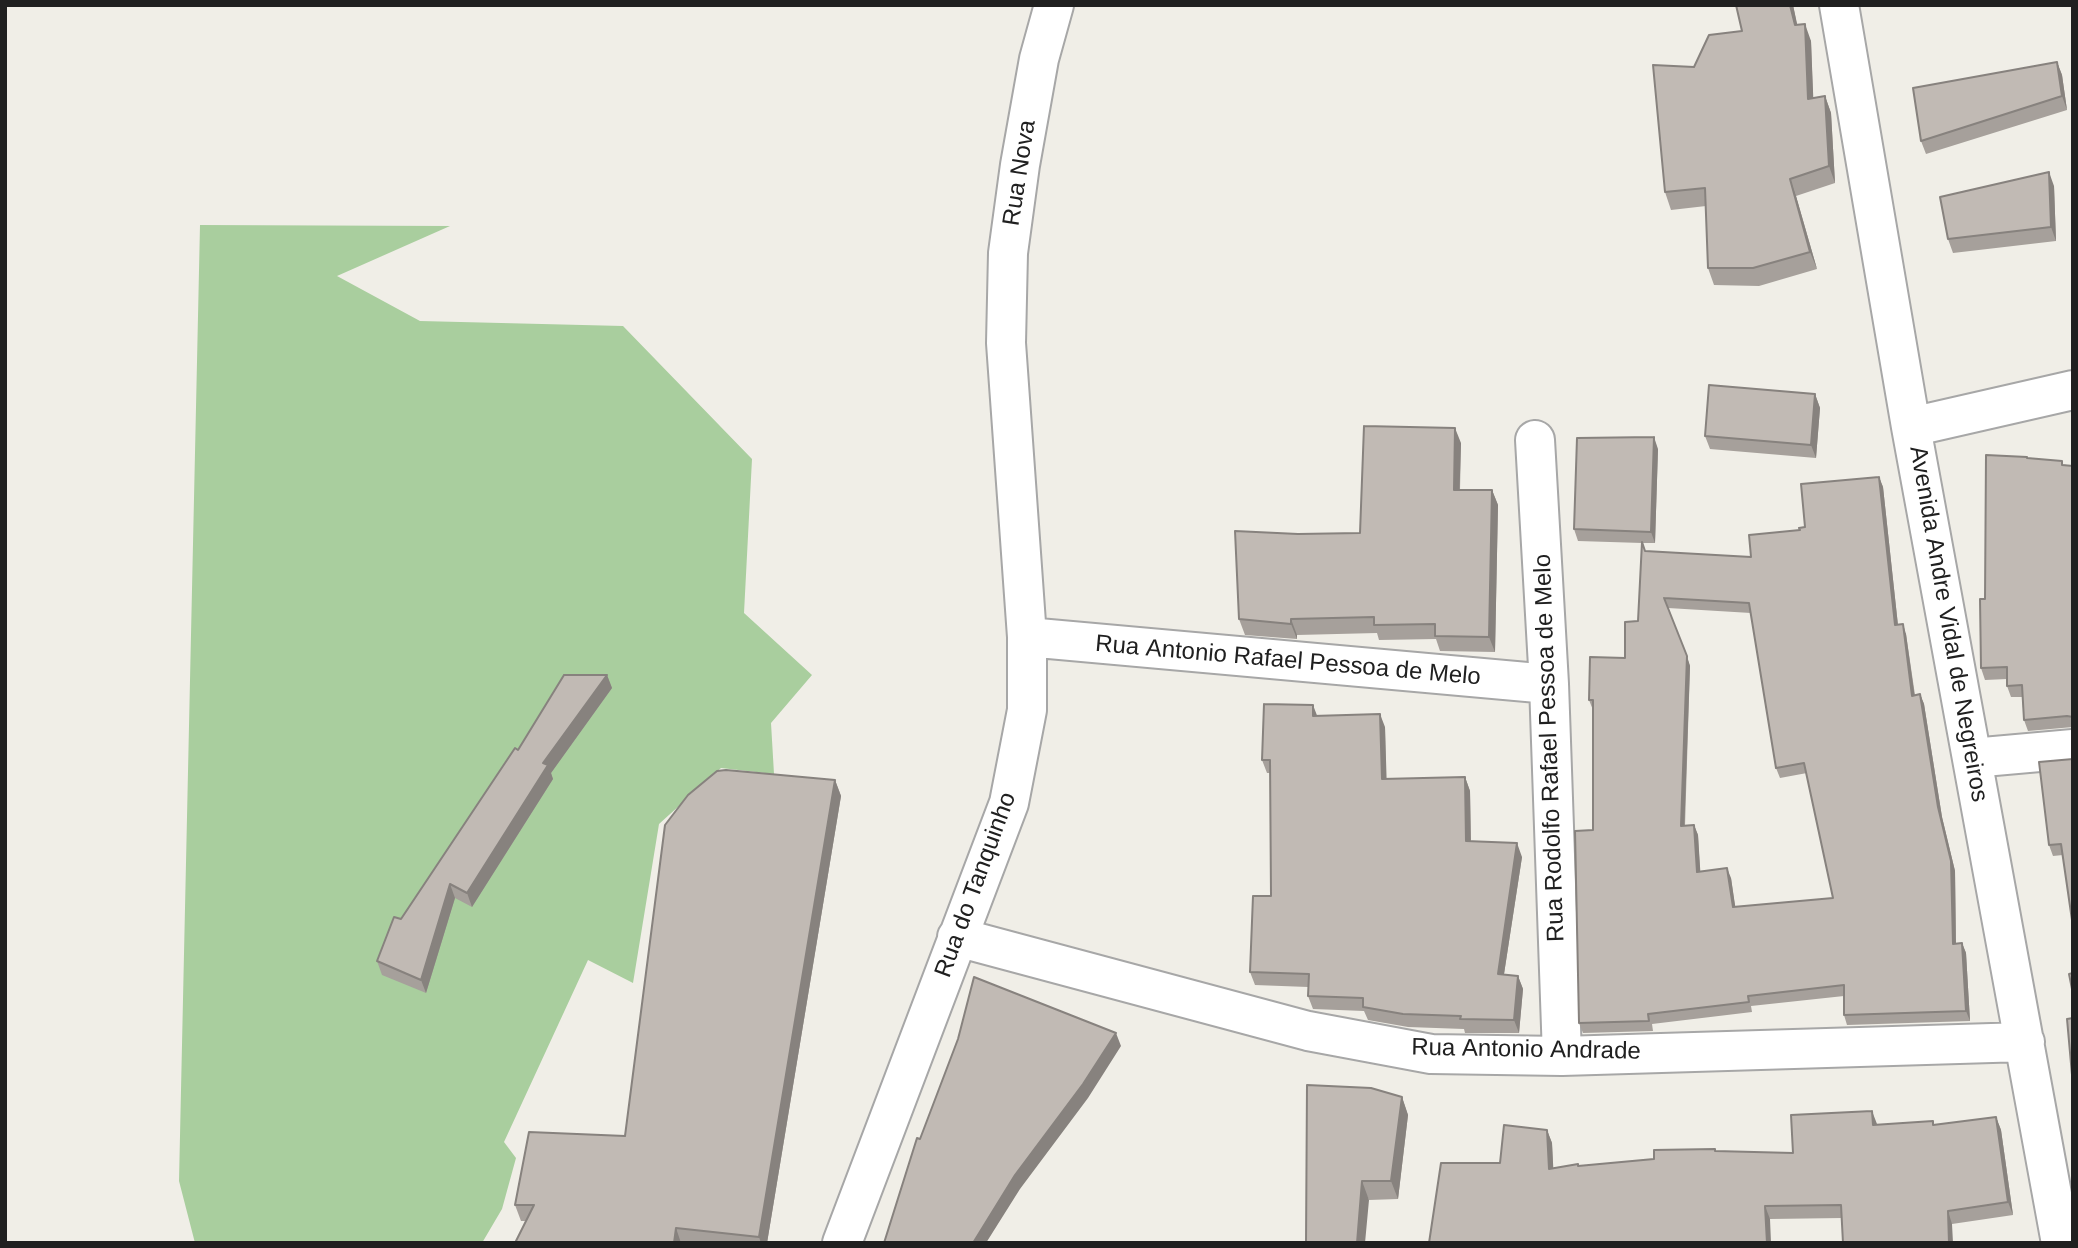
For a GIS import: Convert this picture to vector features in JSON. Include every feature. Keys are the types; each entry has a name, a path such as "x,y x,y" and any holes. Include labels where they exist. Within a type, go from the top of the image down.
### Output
{"street":[{"name":"Rua Nova","path":"1006,343 1008,253 1020,164 1040,60 1054,5"},
{"name":"Avenida Andre Vidal de Negreiros","path":"1839,5 1911,427 2061,1243"},
{"name":"Rua do Tanquinho","path":"842,1243 1009,803 1027,710 1027,638 1006,343"},
{"path":"1911,427 2073,390"},
{"name":"Rua Rodolfo Rafael Pessoa de Melo","path":"1535,440 1549,684 1562,1056"},
{"name":"Rua Antonio Rafael Pessoa de Melo","path":"1027,638 1549,684"},
{"path":"1972,758 2073,749"},
{"name":"Rua Antonio Andrade","path":"957,937 1308,1031 1431,1054 1562,1056 2025,1042"}],"green space":[{"path":"200,225 450,226 337,276 420,321 623,326 752,459 744,613 812,675 771,723 774,774 721,768 659,824 633,983 588,960 504,1142 516,1158 502,1209 482,1243 195,1243 179,1181"}],"building":[{"path":"1736,5 1790,5 1795,25 1805,24 1808,99 1825,96 1829,166 1790,179 1810,252 1753,268 1708,268 1705,188 1665,192 1653,65 1694,67 1709,35 1742,31"},
{"path":"2057,62 2062,96 1921,141 1913,88"},
{"path":"2049,172 2051,227 1948,239 1940,197"},
{"path":"1709,385 1815,394 1811,445 1705,436"},
{"path":"1364,426 1455,428 1454,490 1492,490 1489,637 1435,636 1435,624 1374,625 1374,617 1291,619 1291,624 1239,619 1235,531 1360,533"},
{"path":"1654,437 1651,532 1574,529 1577,438"},
{"path":"1986,455 2062,461 2062,465 2073,466 2073,717 2024,720 2022,685 2007,686 2007,667 1981,668 1980,599 1985,599"},
{"path":"1879,477 1895,625 1903,624 1912,696 1920,694 1938,807 1951,861 1953,944 1962,943 1966,1011 1844,1015 1844,985 1748,996 1749,1002 1648,1014 1649,1021 1579,1023 1575,831 1593,830 1593,700 1589,700 1590,657 1625,658 1625,622 1638,621 1642,542 1645,551 1751,557 1749,535 1800,530 1799,528 1805,527 1801,484","holes":["1664,598 1749,603 1776,768 1804,763 1833,898 1733,907 1727,868 1697,872 1694,825 1681,826 1687,656"]},
{"path":"564,675 607,675 543,763 548,765 467,893 450,884 421,980 377,961 394,917 401,919 515,748 518,750"},
{"path":"1264,704 1313,705 1313,716 1380,714 1382,779 1465,777 1466,841 1517,843 1498,974 1518,976 1514,1020 1460,1019 1461,1016 1403,1014 1363,1007 1363,998 1308,996 1309,974 1250,972 1253,896 1271,896 1270,760 1262,760"},
{"path":"2073,759 2073,927 2061,844 2049,845 2039,762"},
{"path":"717,771 835,780 759,1237 676,1228 674,1243 515,1243 534,1205 515,1205 529,1132 625,1136 665,825 688,795"},
{"path":"2073,973 2073,994 2069,974"},
{"path":"974,977 1116,1033 1083,1084 1015,1175 973,1243 884,1243 917,1138 920,1139 958,1039"},
{"path":"2073,1018 2073,1075 2072,1075 2067,1019"},
{"path":"1307,1085 1371,1088 1402,1097 1391,1181 1362,1181 1357,1243 1306,1243"},
{"path":"1872,1111 1873,1125 1933,1121 1933,1125 1996,1117 2008,1202 1948,1211 1949,1243 1843,1243 1841,1205 1765,1206 1767,1243 1429,1243 1441,1163 1500,1163 1504,1125 1547,1130 1549,1169 1578,1164 1654,1159 1654,1150 1715,1149 1793,1153 1791,1115"}]}
